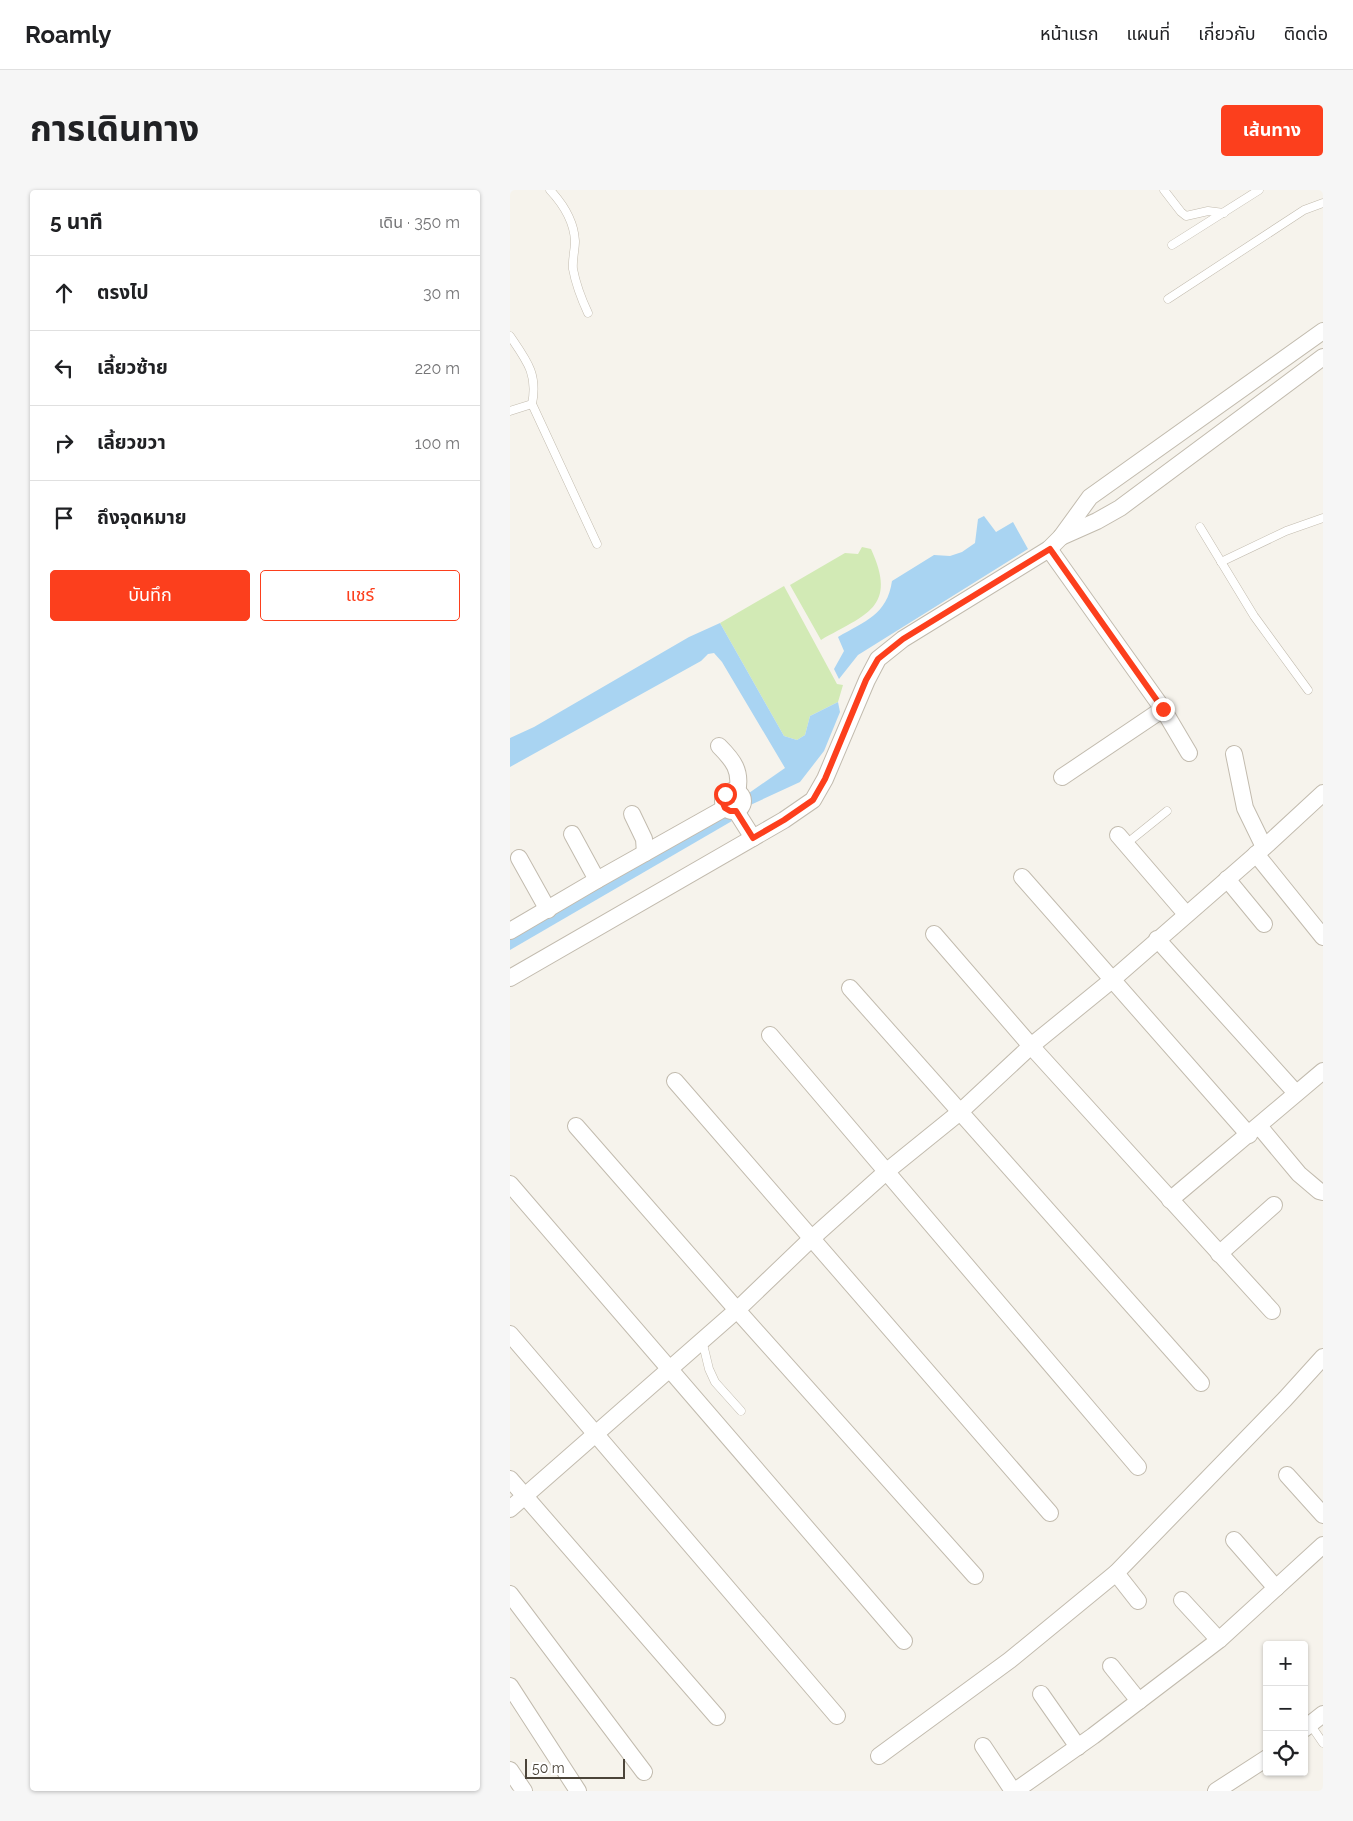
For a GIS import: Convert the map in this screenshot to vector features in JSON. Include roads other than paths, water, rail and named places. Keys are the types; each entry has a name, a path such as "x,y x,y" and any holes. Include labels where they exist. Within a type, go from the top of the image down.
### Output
{"street":[{"path":"510,978 784,820 813,800 825,779 866,680 878,659 903,639 1050,549 1090,497 1323,331"},
{"path":"1061,537 1097,521 1120,508 1323,357"},
{"path":"1184,431 1197,450"},
{"path":"1050,549 1163,709 1190,753"},
{"path":"1062,776 1163,709"},
{"path":"719,746 728,756 739,776 737,792 729,791 722,801 753,838"},
{"path":"1234,754 1245,808 1263,848 1323,938"},
{"path":"510,1508 737,1310 811,1239 887,1171 960,1112 1031,1046 1112,980 1323,793"},
{"path":"510,931 645,853 730,810"},
{"path":"632,814 644,839 645,853"},
{"path":"572,834 596,880"},
{"path":"1122,840 1186,914"},
{"path":"519,858 548,910"},
{"path":"1022,878 1112,980 1254,1131 1299,1174 1319,1191 1323,1192"},
{"path":"1227,879 1264,924"},
{"path":"934,934 1031,1046 1272,1311"},
{"path":"1157,939 1296,1093"},
{"path":"850,988 1201,1383"},
{"path":"770,1036 1138,1467"},
{"path":"1170,1200 1323,1071"},
{"path":"675,1081 1050,1513"},
{"path":"576,1126 737,1310 975,1576"},
{"path":"510,1184 668,1370 904,1641"},
{"path":"1219,1254 1274,1205"},
{"path":"510,1334 596,1432 837,1716"},
{"path":"879,1756 1010,1660 1116,1574 1323,1357"},
{"path":"1288,1475 1323,1515"},
{"path":"510,1480 717,1717"},
{"path":"1234,1540 1276,1588"},
{"path":"983,1746 1014,1791 1078,1747 1219,1640 1323,1545"},
{"path":"1116,1574 1138,1601"},
{"path":"510,1594 644,1772"},
{"path":"1182,1600 1219,1640"},
{"path":"1111,1666 1139,1701"},
{"path":"510,1686 578,1791"},
{"path":"1041,1694 1078,1747"},
{"path":"1308,1725 1323,1714"},
{"path":"1216,1791 1263,1761"},
{"path":"510,1770 524,1791"}],"lane":[{"path":"550,190 559,200 573,224 575,242 573,266 577,287 588,313"},
{"path":"1164,190 1186,216 1208,211 1224,212"},
{"path":"1172,245 1259,190"},
{"path":"1168,299 1304,210 1323,204"},
{"path":"510,336 533,376 535,389 532,404 597,544"},
{"path":"510,411 532,404"},
{"path":"1221,562 1286,532 1323,518"},
{"path":"1200,528 1254,616 1308,690"},
{"path":"1122,840 1167,810"},
{"path":"702,1340 709,1369 715,1382 741,1411"},
{"path":"1308,1727 1323,1743"}],"water":[{"path":"984,516 996,532 1013,522 1028,549 858,655 839,679 834,669 844,651 838,637 866,621 880,609 889,593 892,581 934,555 950,556 962,552 975,543 978,519"},
{"path":"720,623 784,736 797,740 805,735 810,716 838,702 840,712 824,751 800,782 746,807 749,793 785,768 722,662 714,653 708,654 701,661 510,767 510,738 534,727 689,637"},
{"path":"725,813 732,821 510,950 510,935"}]}
